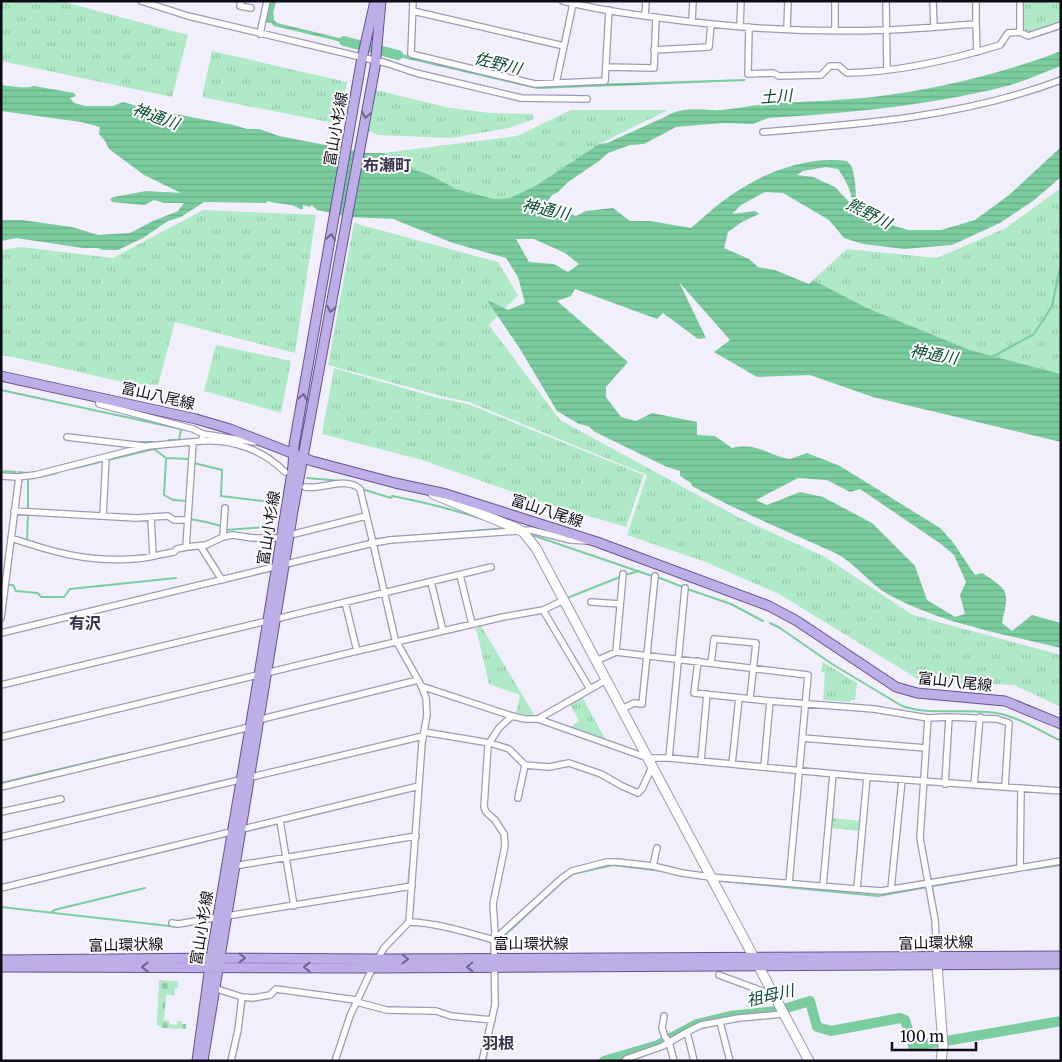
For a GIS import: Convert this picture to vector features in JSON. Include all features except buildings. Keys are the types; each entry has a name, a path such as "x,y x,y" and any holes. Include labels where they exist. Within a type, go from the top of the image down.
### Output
{"main road":[{"name":"富山小杉線","path":"197,1061 245,778 258,720 263,674 280,566 294,449 362,61 375,1"},
{"name":"富山小杉線","path":"280,566 304,458 375,64 381,1"},
{"name":"富山八尾線","path":"1,376 196,419 276,446 294,449 304,458 423,490 446,494 597,542 770,606 797,621 896,687 917,693 1005,701 1061,724"},
{"name":"富山小杉線","path":"245,778 250,727 263,674"},
{"name":"富山小杉線","path":"222,917 234,866 236,832"},
{"name":"富山環状線","path":"1,967 378,959 495,962 755,961 937,960 1061,956"},
{"name":"富山環状線","path":"1,960 214,963 373,968 495,962"},
{"name":"富山環状線","path":"937,960 1061,964"},
{"name":"富山小杉線","path":"203,1061 214,988 214,963"}],"street":[{"path":"141,1 188,16 362,61 521,98 587,99"},
{"path":"241,1 240,6 251,8"},
{"path":"260,34 267,1"},
{"path":"413,1 411,54 535,84 605,81 609,10"},
{"path":"563,1 573,4 596,5 609,10 645,16 749,27 835,31 887,30 976,24"},
{"path":"645,16 646,1"},
{"path":"692,22 693,1"},
{"path":"740,26 741,1"},
{"path":"787,28 788,1"},
{"path":"835,1 835,31"},
{"path":"886,1 887,70"},
{"path":"933,1 934,26"},
{"path":"976,1 977,52"},
{"path":"1020,1 1020,32"},
{"path":"556,83 573,4"},
{"path":"413,11 564,46"},
{"path":"606,67 654,68 656,17"},
{"path":"654,50 709,47 711,24"},
{"path":"749,27 748,74 773,73 779,76 822,75 830,66 839,66 847,73 867,73 938,61 1000,45 1008,33 1020,32 1028,36 1061,25"},
{"path":"764,132 930,115 981,104 1061,80"},
{"path":"99,397 99,404 193,429 203,434 276,446"},
{"path":"202,441 203,434"},
{"path":"67,437 148,446 202,441 226,441 248,447 264,456 285,472"},
{"path":"186,547 192,443"},
{"path":"1,476 19,477 35,475 148,446"},
{"path":"103,516 106,457"},
{"path":"1,618 3,586 19,477"},
{"path":"305,487 343,484 357,486 360,489 395,639 420,683 428,705 419,786 409,922 390,940 373,968 356,1000 335,1061"},
{"path":"423,490 503,521 524,532 536,548 809,1061"},
{"path":"223,537 225,508"},
{"path":"14,511 103,516 168,516 174,520 187,520"},
{"path":"294,534 366,516"},
{"path":"151,517 153,556"},
{"path":"1,633 390,540 532,530 571,540 597,542"},
{"path":"10,538 50,552 88,558 134,559 186,547 202,547 223,537 238,535 253,538 278,538"},
{"path":"202,547 222,580"},
{"path":"1,685 491,568"},
{"path":"616,652 623,574"},
{"path":"460,575 472,624"},
{"path":"622,710 634,703 642,704 655,576"},
{"path":"432,582 443,632"},
{"path":"669,758 685,588"},
{"path":"1,737 472,624 543,610 564,600"},
{"path":"345,602 357,651"},
{"path":"591,602 620,604"},
{"path":"543,610 590,689"},
{"path":"711,663 714,639 756,643 750,699"},
{"path":"596,661 616,652 808,675 788,883"},
{"path":"698,661 694,693 874,709 928,718 980,717 1009,723 1005,787"},
{"path":"538,719 606,680"},
{"path":"258,720 420,683 512,716 538,719 648,758 669,758 867,778 1061,791"},
{"path":"701,761 707,694"},
{"path":"732,764 739,698"},
{"path":"764,767 770,701"},
{"path":"482,1061 496,1005 493,904 505,846 504,834 495,820 486,812 484,806 488,745 499,728 512,716"},
{"path":"945,784 949,717"},
{"path":"974,785 980,717"},
{"path":"928,718 920,838 935,920 943,1046 941,1061"},
{"path":"1,787 250,727"},
{"path":"1,837 424,734 490,743 509,749 525,765 549,767 570,763 601,774 638,793 642,790 652,767"},
{"path":"802,738 926,748"},
{"path":"518,798 525,765"},
{"path":"823,886 833,774"},
{"path":"856,889 867,778"},
{"path":"890,889 902,780"},
{"path":"1,888 419,786"},
{"path":"1020,867 1021,789"},
{"path":"1,812 61,799"},
{"path":"280,821 294,906"},
{"path":"234,866 416,836"},
{"path":"653,866 657,848"},
{"path":"494,940 572,871 607,862 653,866 710,877 870,891 1061,861"},
{"path":"172,923 178,924 412,886"},
{"path":"409,922 449,927 494,940"},
{"path":"719,975 773,995"},
{"path":"214,988 242,997 267,996 276,989 356,1000 360,1003 387,1010 436,1011 452,1016 492,1020"},
{"path":"231,1061 238,1030 242,997"},
{"path":"624,1060 669,1042 701,1025 783,1014"},
{"path":"664,1016 662,1028 669,1042 674,1061"},
{"path":"720,1022 730,1061"},
{"path":"687,1032 694,1061"}],"green space":[{"path":"1,1 60,1 188,35 172,97 1,61"},
{"path":"1022,1 1061,1 1061,23 1028,34 1022,30"},
{"path":"212,51 347,82 339,124 202,97"},
{"path":"376,90 450,108 490,113 533,114 534,119 509,128 451,138 378,135 369,131"},
{"path":"571,110 668,110 599,144 537,185 511,198 494,199 456,189 383,153 517,136"},
{"path":"1061,188 1061,374 970,350 867,308 813,280 847,249 937,258 1006,228"},
{"path":"203,210 316,215 295,353 175,322 158,385 127,383 1,355 1,250 21,247 113,258"},
{"path":"354,223 498,262 518,295 489,325 560,420 740,518 825,557 913,615 1061,655 1061,707 1014,685 921,681 779,594 706,562 627,535 647,475 469,402 328,365"},
{"path":"216,345 291,361 281,413 204,391"},
{"path":"334,368 438,398 468,404 644,475 626,527 547,504 422,460 322,434"},
{"path":"481,626 535,716 516,713 520,695 489,684 475,629"},
{"path":"823,662 857,683 855,700 851,700 851,702 823,700 825,673 821,672"},
{"path":"582,697 606,740 570,727 579,721 570,704"},
{"path":"832,818 860,821 859,831 831,828"},
{"path":"159,980 178,981 178,988 175,988 174,995 166,995 164,1020 169,1021 170,1024 177,1025 177,1021 182,1021 182,1024 186,1024 186,1029 161,1028 161,1026 157,1026"}],"water":[{"path":"268,5 271,5 271,15 277,23 356,42 355,45 274,26 267,18"},
{"path":"385,50 535,86 745,79 745,81 537,89 386,54"},
{"name":"神通川","path":"1061,51 1061,66 1010,85 974,94 887,108 768,118 753,124 723,123 676,127 644,144 630,145 608,153 552,195 541,210 576,216 586,211 613,208 630,221 650,221 691,228 719,204 766,175 798,164 831,160 847,161 852,167 856,197 872,219 908,230 941,230 975,220 1009,195 1061,147 1061,177 1033,201 1000,223 952,245 904,249 863,244 844,238 829,220 783,193 765,192 741,205 732,214 755,211 759,214 742,222 728,232 724,248 749,259 758,267 775,270 809,284 813,280 867,308 970,350 1061,374 1061,442 873,397 810,375 757,377 714,352 730,340 679,282 706,338 698,339 663,313 657,319 575,289 571,296 557,301 628,362 606,387 606,397 621,417 636,421 652,413 697,422 697,435 715,436 732,448 756,448 790,459 807,453 840,466 940,528 952,541 975,575 982,573 1002,588 1005,593 1006,604 1002,623 1012,631 1032,615 1061,623 1061,648 974,627 911,606 876,586 841,556 709,495 692,486 691,483 680,476 680,471 667,467 595,432 588,426 579,424 557,411 520,349 487,300 508,310 525,303 518,277 506,258 453,243 393,219 349,217 317,210 312,205 310,207 303,205 303,209 300,209 292,205 268,201 266,203 204,202 181,217 168,221 143,238 118,250 83,248 16,238 1,241 1,220 22,220 72,227 98,235 130,233 178,211 184,203 164,203 154,200 144,205 112,202 110,199 114,197 146,191 181,193 144,175 109,149 99,134 100,127 81,122 1,111 1,85 34,86 74,93 76,96 70,98 74,103 86,106 113,106 123,102 147,109 247,129 259,129 279,136 367,153 383,153 456,189 494,199 510,198 537,185 599,144 607,143 680,111 722,110 897,94 969,80","holes":["826,167 838,169 850,191 852,205 835,187 813,177 797,175 803,171","516,239 534,239 565,253 579,264 568,272 554,264 529,262","798,478 827,480 850,492 860,489 941,544 954,555 966,582 960,595 965,614 955,617 927,600 915,566 872,523 823,497 800,492 767,505 756,500"]}],"waterway":[{"name":"佐野川","path":"269,18 268,13 271,1"},
{"name":"佐野川","path":"344,41 398,55"},
{"path":"992,357 1034,334 1052,306 1061,262"},
{"path":"1,390 181,429"},
{"path":"169,440 179,440 181,429 191,431"},
{"path":"139,442 153,442"},
{"path":"108,460 154,449 166,458 189,459"},
{"path":"166,459 164,495 173,500 187,501"},
{"path":"71,469 104,461"},
{"path":"194,463 222,470 221,496 280,503"},
{"path":"1,471 16,472"},
{"path":"19,472 27,473"},
{"path":"40,477 57,473"},
{"path":"307,478 341,481"},
{"path":"28,479 28,510"},
{"path":"362,489 391,498 392,496 437,506 482,519"},
{"path":"27,542 28,514"},
{"path":"190,519 221,526"},
{"path":"226,530 268,527 271,536"},
{"path":"374,538 508,528"},
{"path":"532,535 652,576"},
{"path":"181,551 196,549"},
{"path":"206,549 218,568"},
{"path":"625,575 639,571"},
{"path":"567,598 620,577"},
{"path":"657,577 683,587"},
{"path":"8,585 13,585 16,591 38,593 41,597 64,597 70,589 176,578"},
{"path":"687,589 731,604 763,621"},
{"path":"770,623 832,664 902,706 925,711 996,713 1021,721 1061,741"},
{"path":"263,722 270,720"},
{"path":"1,783 124,754"},
{"path":"408,885 410,865"},
{"path":"497,951 504,936 573,874 613,865 662,871"},
{"path":"1026,870 1061,865"},
{"path":"722,881 878,896 1016,871"},
{"path":"52,912 145,888"},
{"path":"1,907 178,927"},
{"name":"祖母川","path":"604,1061 658,1045 697,1024 730,1016 777,1011 810,1001 817,1027 831,1031 900,1018 905,1020 913,1046 939,1042"},
{"name":"祖母川","path":"946,1041 1061,1021"}],"district":[{"name":"布瀬町","path":"387,165"},
{"name":"有沢","path":"85,623"},
{"name":"羽根","path":"498,1043"}],"water label":[{"name":"土川","path":"776,96"},
{"name":"熊野川","path":"869,213"}]}
